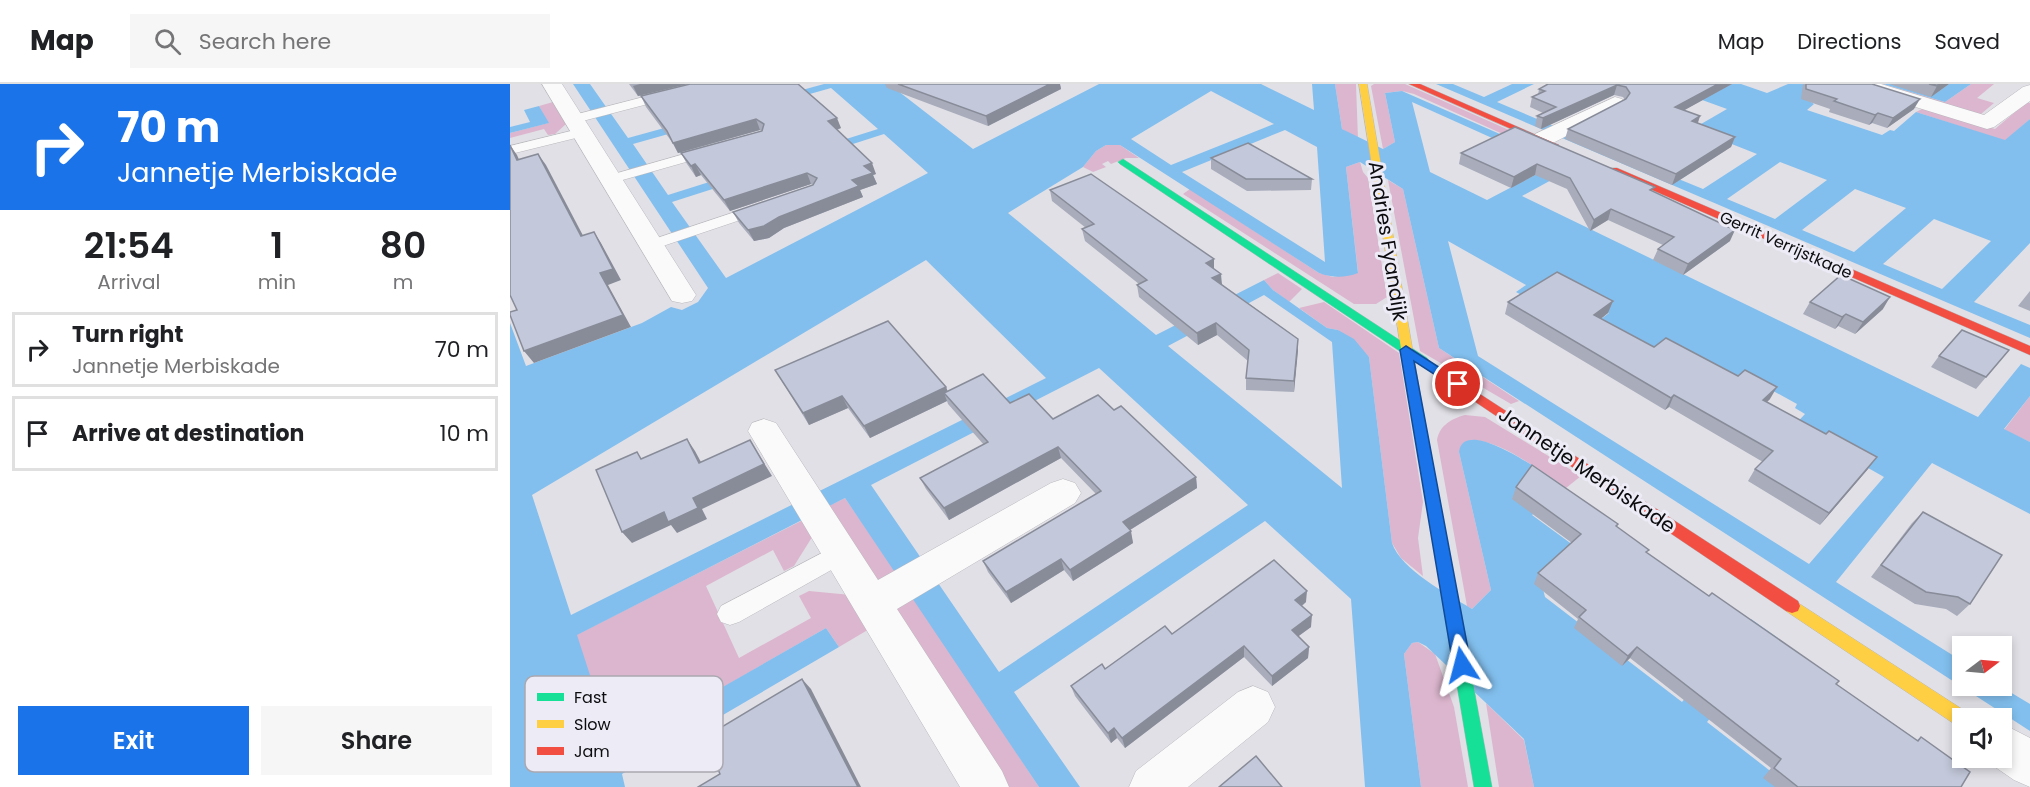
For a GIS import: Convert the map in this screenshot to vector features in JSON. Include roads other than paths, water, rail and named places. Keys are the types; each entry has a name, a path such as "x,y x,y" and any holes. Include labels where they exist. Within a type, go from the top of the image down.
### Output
{"street":[{"path":"552,84 618,177 657,243 682,295"},
{"name":"Andries Fyandijk","path":"1363,84 1406,350 1483,787"},
{"path":"1413,84 1553,134 1569,150"},
{"path":"1861,84 1987,123 2030,91"},
{"path":"1553,134 1615,103"},
{"name":"Jannetje Merbiskade","path":"1123,162 1952,712"},
{"name":"Gerrit Verrijstkade","path":"1599,164 2030,351"},
{"path":"764,431 841,554 881,599 986,787"},
{"path":"881,599 1064,493"},
{"path":"1152,787 1253,707"},
{"path":"2012,752 2030,764"}],"lane":[{"path":"515,149 615,109 709,84"},
{"path":"618,177 719,148"},
{"path":"657,243 778,203"},
{"path":"730,614 841,554"}],"water":[{"path":"573,84 590,84 628,138 824,84 889,84 973,149 1099,84 1261,84 1314,110 1312,84 1335,84 1342,129 1383,149 1395,142 1385,93 1402,91 1575,167 1522,196 1978,417 2021,364 2030,368 2030,396 2004,429 2030,442 2030,514 1932,463 1836,582 1952,655 1952,680 1439,348 1403,189 1360,162 1346,167 1358,273 1334,277 1319,273 1120,145 1106,145 1096,151 1083,167 1008,213 1156,335 1264,280 1273,290 1327,328 1338,330 1354,339 1369,357 1392,543 1397,553 1415,572 1472,609 1491,590 1459,452 1464,442 1476,440 1509,452 1566,488 1532,515 1573,545 1540,577 1545,597 1682,702 1751,619 1778,638 1707,722 1791,787 1534,787 1524,739 1426,646 1418,642 1412,643 1404,654 1421,787 1365,787 1351,599 1265,521 1014,692 1080,787 1039,787 845,498 577,635 590,676 525,676 525,772 625,772 622,774 625,787 510,787 510,323 526,366 642,323 671,307 682,310 698,302 708,288","holes":["831,88 878,129 668,195 633,144","1211,91 1274,124 1171,165 1131,139","1412,102 1552,165 1552,166 1487,200 1430,172","1285,130 1317,147 1325,262 1182,172","884,134 928,173 726,278 672,202","1448,241 1526,285 1516,292 1527,298 1553,283 1609,313 1596,323 1723,393 1746,376 1797,404 1795,408 1805,414 1790,430 1810,435 1884,477 1809,564 1478,356","926,260 1046,378 571,615 532,495","1264,295 1332,342 1342,488 1168,346","1099,368 1248,505 999,672 871,485"]},
{"path":"1436,84 1453,84 1484,97 1512,84 1534,84 1497,102 1637,161 1727,109 1658,84 1741,84 1767,93 1788,84 1824,84 1829,91 1811,102 1814,104 1807,110 1882,135 1890,130 1894,131 1916,112 2005,140 2030,119 2030,243 1974,302 2030,325 2030,338","holes":["1714,137 1757,154 1703,189 1659,171","1780,162 1827,180 1775,219 1727,199","1855,189 1906,208 1854,252 1802,230","1934,219 1991,241 1942,289 1883,264"]},
{"path":"1883,84 1902,84 1935,94 1949,84 1971,84 1945,102"},
{"path":"539,106 549,123 510,133 510,127 530,122 524,110"},
{"path":"826,628 839,647 723,715 723,687"},
{"path":"2012,693 2030,704 2030,731 2012,719 2012,708 1995,708 1976,696 2012,696"}]}
